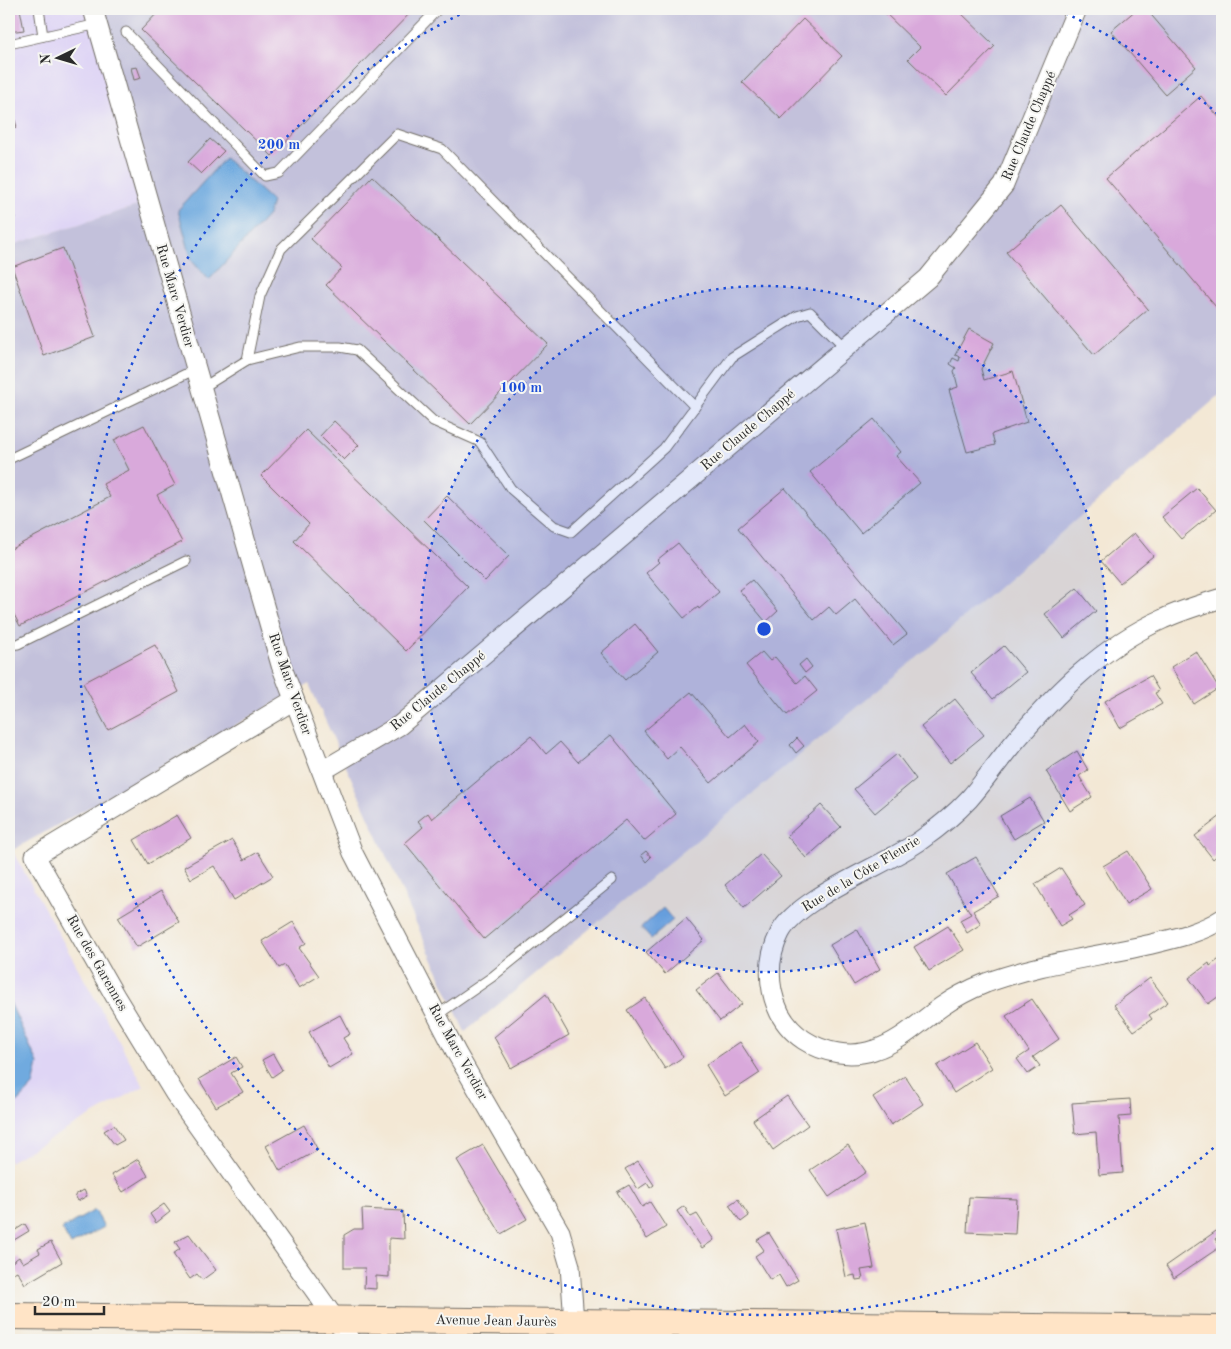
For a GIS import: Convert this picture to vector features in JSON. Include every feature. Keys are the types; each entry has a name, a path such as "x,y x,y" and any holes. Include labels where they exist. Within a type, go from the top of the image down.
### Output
{"main road":[{"name":"Avenue Jean Jaurès","path":"9,1316 1222,1329"}],"street":[{"name":"Rue Claude Chappé","path":"322,771 400,725 928,278 1004,185 1077,9"},
{"name":"Rue Marc Verdier","path":"95,16 281,665 353,852 437,1015 560,1232 570,1266 574,1322"},
{"name":"Rue de la Côte Fleurie","path":"1222,598 1164,618 1124,639 1059,693 1010,747 968,800 949,818 888,861 809,903 794,915 781,930 774,946 770,966 770,987 784,1021 800,1037 815,1047 851,1054 874,1050 893,1042 943,1005 988,983 1018,973 1164,941 1214,924 1222,919"},
{"name":"Rue des Garennes","path":"294,700 35,856 115,996 175,1094 332,1318"},
{"path":"332,1318 350,1340"}],"lane":[{"path":"39,9 43,36"},
{"path":"126,32 265,176 279,173 438,9"},
{"path":"9,44 43,36 95,16"},
{"path":"247,360 260,296 281,249 397,134 442,149 695,407"},
{"path":"202,388 247,360 300,347 340,347 357,350 433,422 480,442 510,489 554,526 571,532 664,448 732,357 797,316 810,312 846,348"},
{"path":"9,459 196,369"},
{"path":"9,644 18,644 186,561"},
{"path":"437,1015 492,978 612,880"}],"shaded area":[{"path":"9,9 95,9 137,206 9,246"},
{"path":"95,9 1222,9 1222,393 918,657 465,1032 309,684 11,851 9,845 9,246 137,206"},
{"path":"9,845 144,1086 9,1162"}],"water":[{"path":"225,158 272,201 268,215 209,280 192,261 178,210"},
{"path":"663,908 673,920 651,939 641,928"},
{"path":"9,1000 38,1064 33,1086 9,1111"},
{"path":"95,1210 104,1227 71,1245 62,1229"}],"building":[{"path":"9,9 20,9 24,30 9,32"},
{"path":"161,9 414,9 272,156 141,30"},
{"path":"881,9 957,9 995,46 946,96 908,59 920,47"},
{"path":"1137,9 1146,9 1196,67 1165,94 1111,31"},
{"path":"803,19 842,56 781,119 742,82"},
{"path":"137,67 141,78 134,80 131,68"},
{"path":"1201,96 1222,121 1222,314 1106,178"},
{"path":"9,101 17,127 9,130"},
{"path":"210,139 224,151 201,174 188,162"},
{"path":"372,176 548,344 470,424 326,285 342,268 311,239"},
{"path":"9,198 15,218 9,220"},
{"path":"1061,205 1148,309 1094,355 1006,252"},
{"path":"63,248 95,337 44,356 12,267"},
{"path":"969,329 994,343 981,369 984,380 1013,371 1027,422 992,434 995,445 967,452 949,390 958,387 954,371 956,368 950,364 953,358 959,361 960,357 955,355"},
{"path":"874,419 901,452 896,456 920,483 861,533 810,472"},
{"path":"334,421 359,445 344,460 320,436"},
{"path":"144,425 175,485 157,495 182,542 20,626 9,605 9,550 110,497 103,484 129,470 114,440"},
{"path":"306,430 468,587 406,651 294,541 309,524 261,476"},
{"path":"785,488 907,634 893,645 855,599 836,615 829,607 814,620 738,528"},
{"path":"1197,488 1216,510 1181,539 1162,517"},
{"path":"447,496 509,556 485,581 424,520"},
{"path":"1134,533 1153,556 1120,583 1101,561"},
{"path":"678,543 719,592 699,609 698,607 684,618 646,573 659,562 657,560"},
{"path":"752,580 778,611 766,622 739,590"},
{"path":"1077,588 1096,611 1064,638 1045,614"},
{"path":"635,624 658,652 625,680 601,653"},
{"path":"155,645 179,692 108,730 83,683"},
{"path":"1004,646 1026,672 993,699 971,673"},
{"path":"1196,651 1219,688 1194,704 1171,667"},
{"path":"762,652 770,661 775,657 797,683 805,676 817,691 787,715 746,665"},
{"path":"806,659 812,667 805,673 799,665"},
{"path":"1150,676 1159,691 1155,693 1162,704 1120,728 1105,701"},
{"path":"691,692 730,737 745,724 759,742 711,783 680,747 667,759 644,731"},
{"path":"955,699 984,735 950,763 921,727"},
{"path":"611,735 676,814 644,841 626,820 484,939 405,843 423,827 418,821 428,813 432,819 531,736 546,754 560,742 578,762"},
{"path":"797,738 804,746 796,753 790,745"},
{"path":"1077,751 1088,770 1079,776 1092,797 1070,811 1046,771"},
{"path":"897,754 916,779 875,813 854,789"},
{"path":"1030,798 1044,821 1014,839 1000,816"},
{"path":"821,805 841,827 806,858 787,836"},
{"path":"177,815 191,838 148,864 134,840"},
{"path":"1222,815 1222,851 1213,859 1195,836"},
{"path":"232,840 244,860 258,852 273,876 234,900 214,866 191,879 184,867"},
{"path":"646,851 651,857 646,862 641,855"},
{"path":"1128,851 1152,889 1126,904 1103,866"},
{"path":"761,854 781,876 744,908 725,885"},
{"path":"976,857 999,896 973,911 981,924 967,933 960,920 971,914 947,874"},
{"path":"1061,868 1085,905 1069,915 1072,919 1060,926 1035,884"},
{"path":"161,891 179,922 137,947 118,917"},
{"path":"686,918 704,940 665,974 646,952"},
{"path":"293,922 306,943 299,948 319,976 299,988 285,965 279,968 262,941"},
{"path":"948,926 964,950 929,971 914,947"},
{"path":"857,929 880,969 854,985 830,945"},
{"path":"1222,957 1222,994 1208,1004 1189,978 1209,963 1210,966"},
{"path":"718,973 742,1004 720,1021 696,990"},
{"path":"1150,978 1168,1002 1149,1015 1152,1019 1134,1031 1114,1005"},
{"path":"546,994 569,1035 511,1068 494,1037"},
{"path":"645,998 683,1057 665,1069 627,1010"},
{"path":"1032,999 1059,1039 1033,1057 1040,1066 1028,1074 1017,1059 1029,1051 1006,1016"},
{"path":"340,1015 350,1034 343,1038 353,1054 329,1068 309,1032"},
{"path":"740,1042 760,1073 725,1096 706,1065"},
{"path":"975,1042 992,1068 954,1093 937,1066"},
{"path":"273,1054 282,1070 272,1077 262,1060"},
{"path":"236,1057 242,1067 231,1073 243,1092 216,1107 199,1079"},
{"path":"905,1076 923,1104 891,1125 873,1097"},
{"path":"787,1096 808,1125 773,1150 753,1120"},
{"path":"1130,1099 1131,1116 1119,1117 1123,1173 1099,1175 1096,1132 1075,1134 1072,1103"},
{"path":"114,1125 124,1140 115,1145 104,1131"},
{"path":"304,1125 318,1150 280,1171 266,1146"},
{"path":"483,1145 527,1219 501,1234 457,1160"},
{"path":"848,1145 866,1172 829,1197 810,1170"},
{"path":"138,1159 148,1176 123,1192 112,1175"},
{"path":"638,1161 654,1185 650,1188 647,1183 638,1189 625,1169"},
{"path":"629,1185 642,1207 650,1202 666,1227 647,1239 617,1192"},
{"path":"84,1190 87,1196 78,1201 75,1195"},
{"path":"969,1197 1017,1199 1015,1234 967,1232"},
{"path":"738,1199 749,1216 741,1222 729,1205"},
{"path":"164,1204 170,1212 156,1223 150,1214"},
{"path":"684,1206 691,1217 697,1214 714,1240 702,1248 677,1211"},
{"path":"362,1209 403,1211 404,1239 389,1238 389,1277 376,1276 376,1289 364,1288 365,1268 344,1268 344,1235 354,1229 363,1229"},
{"path":"865,1222 874,1268 861,1270 863,1279 856,1280 855,1275 846,1277 836,1229"},
{"path":"25,1224 29,1231 9,1243 9,1234"},
{"path":"1219,1229 1222,1233 1215,1239 1220,1247 1174,1278 1166,1266"},
{"path":"769,1233 798,1280 786,1287 779,1275 770,1280 755,1256 764,1250 757,1240"},
{"path":"189,1234 216,1270 202,1280 197,1274 190,1279 173,1254 180,1249 175,1242"},
{"path":"51,1242 62,1262 25,1284 17,1271 9,1275 9,1257 12,1262 19,1257 23,1263 40,1253 38,1249"}]}
